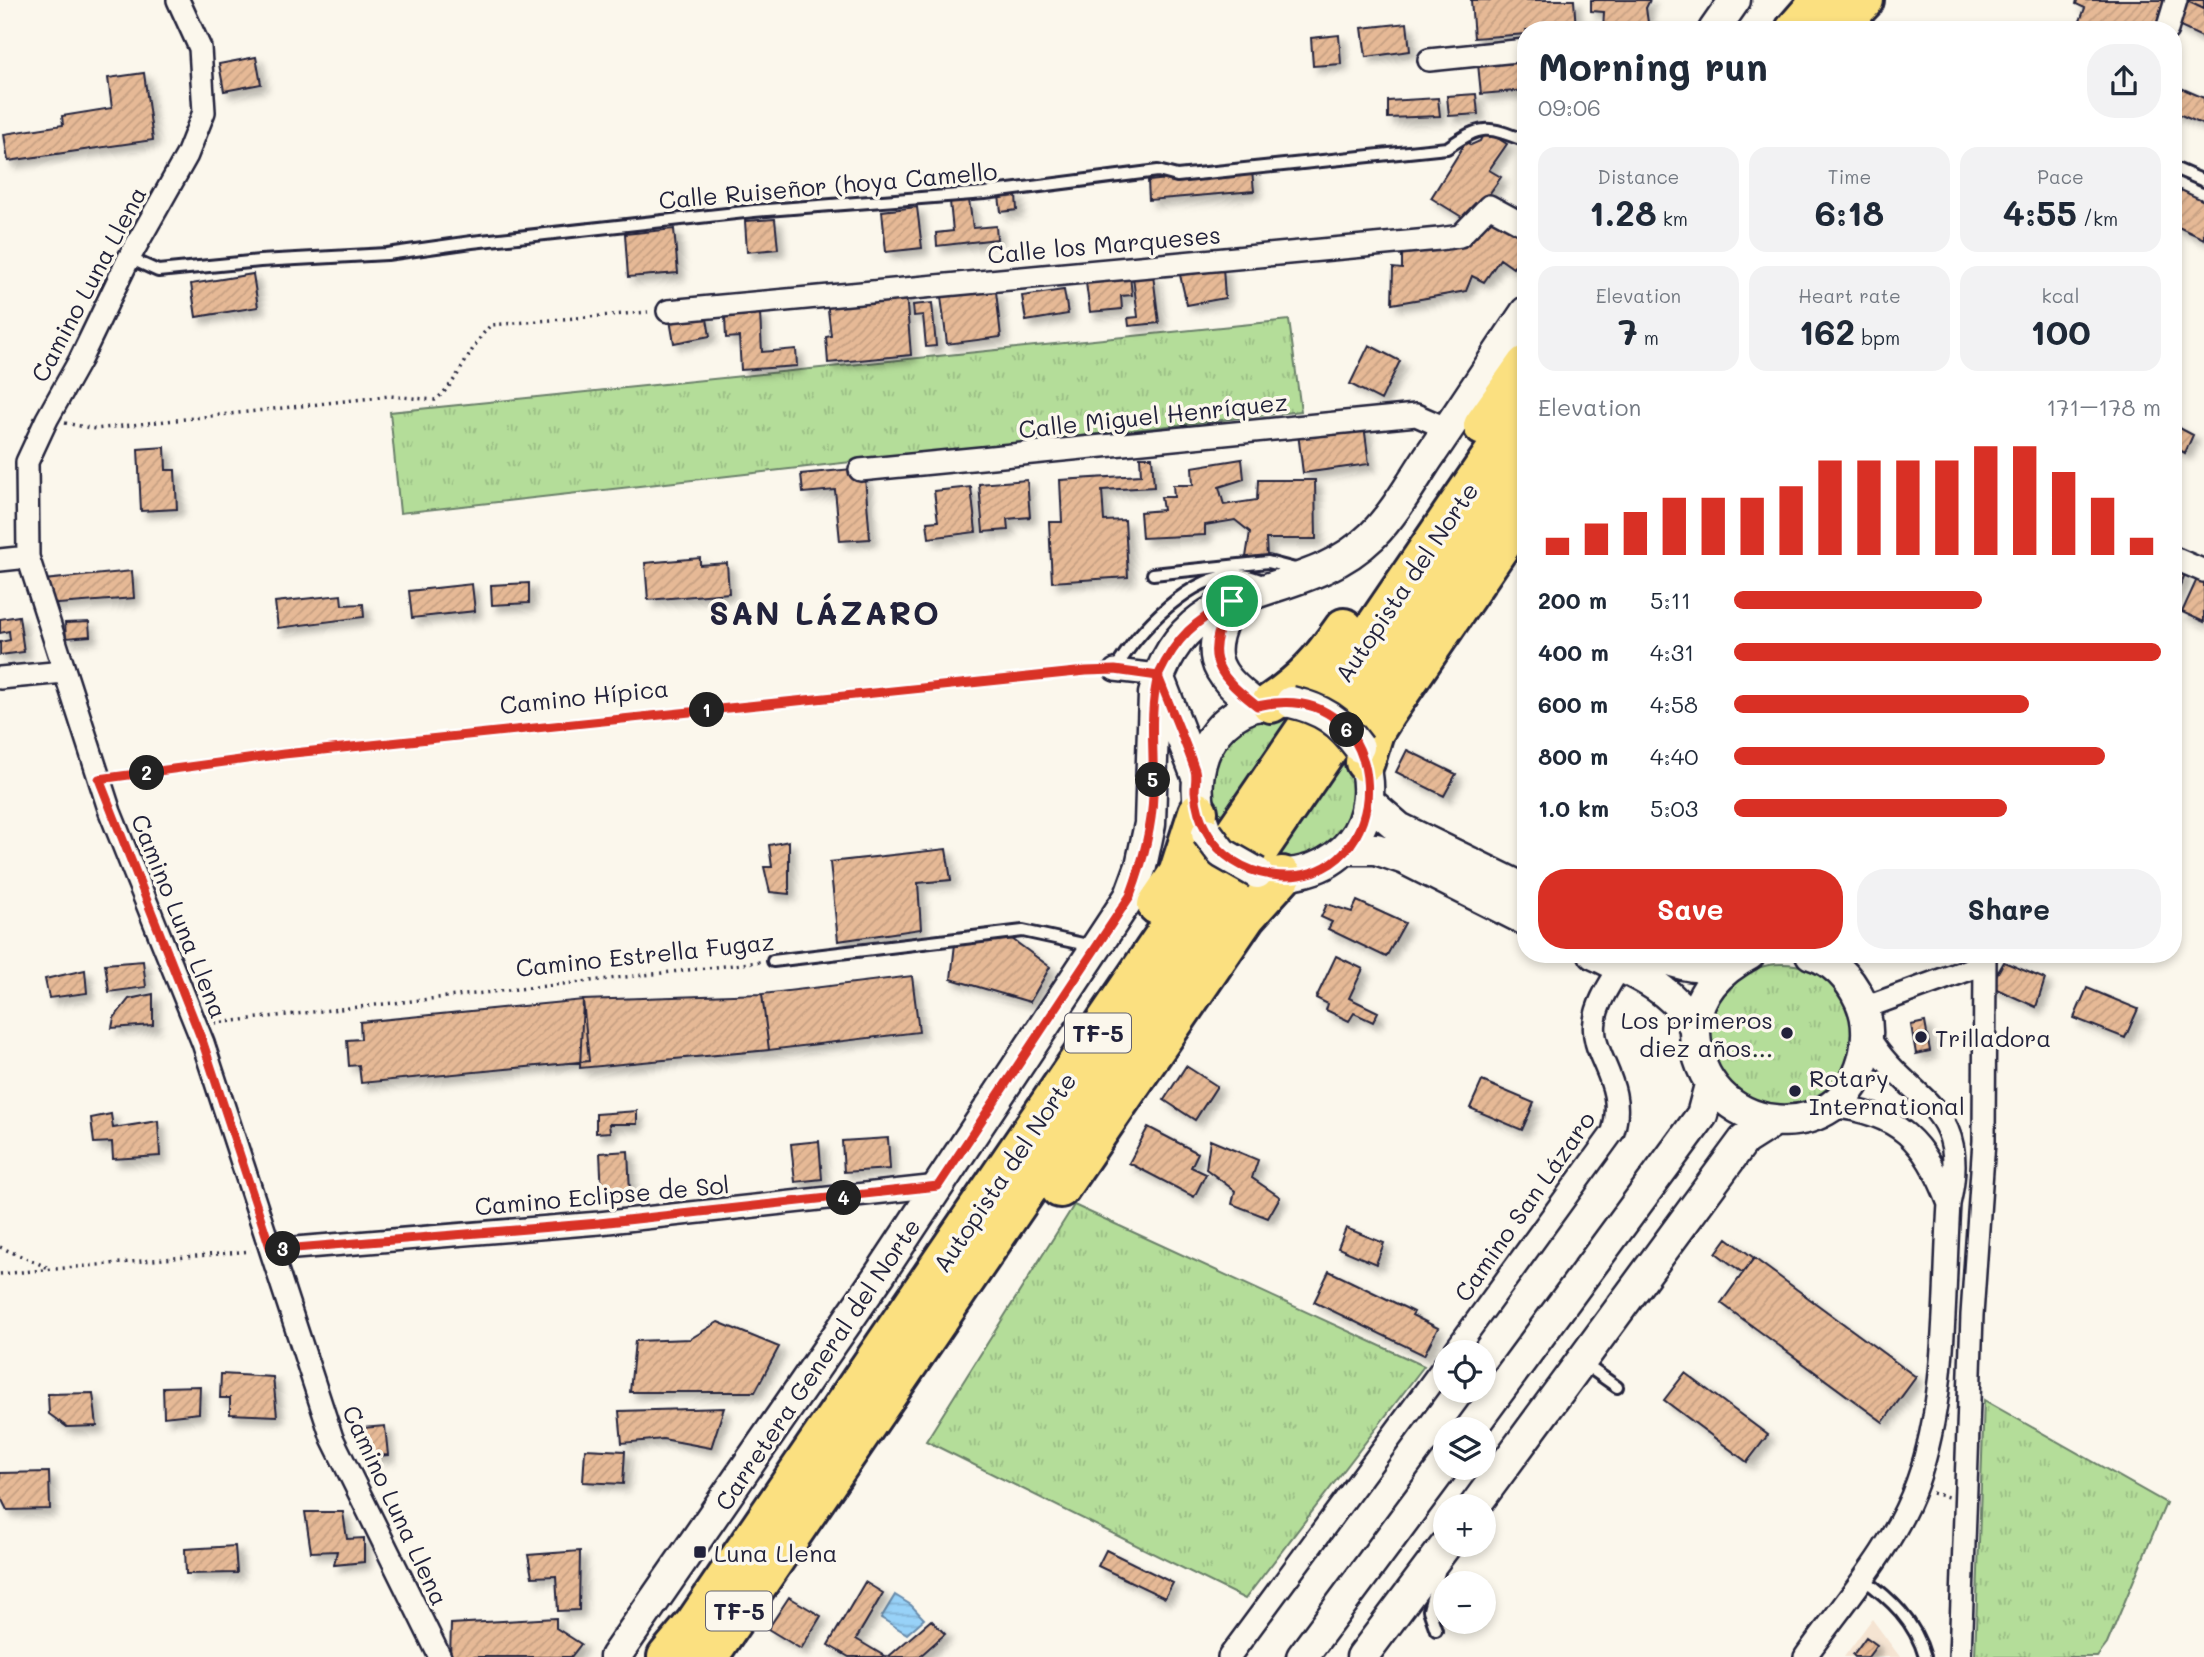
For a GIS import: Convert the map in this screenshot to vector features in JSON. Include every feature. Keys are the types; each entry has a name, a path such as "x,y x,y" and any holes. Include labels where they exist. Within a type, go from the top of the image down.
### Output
{"highway":[{"path":"1784,21 1802,0"},
{"path":"1803,21 1821,0"},
{"path":"1844,21 1864,0"},
{"path":"1874,21 1893,0"},
{"path":"1273,703 1302,682 1318,665 1517,378"},
{"name":"Autopista del Norte","path":"666,1657 704,1611 1517,419"},
{"name":"Autopista del Norte","path":"708,1657 1517,471"},
{"path":"1362,755 1386,713 1517,521"},
{"path":"666,1657 684,1613 803,1428 1178,874 1203,822"},
{"path":"771,1565 824,1523 978,1309 1246,916 1269,874"}],"main road":[{"path":"1720,21 1735,0"},
{"name":"Carretera General del Norte","path":"615,1657 938,1186 1130,896 1141,866 1153,795 1151,728 1158,676 1183,633 1207,614 1232,601 1312,574 1340,560 1372,536 1517,326"},
{"path":"1158,676 1196,774 1203,822 1223,853 1269,874 1310,871 1329,862 1345,849 1361,825 1368,801 1362,755 1348,731 1326,713 1273,703 1233,687 1218,671 1213,652 1219,627 1232,601"},
{"path":"1196,774 1203,753 1214,735 1230,719 1273,703"},
{"path":"1368,801 1399,828 1517,887"},
{"path":"1345,849 1376,849 1405,859 1517,915"},
{"path":"1613,963 1666,991 1695,1027"},
{"path":"1672,963 1704,969 1726,963"},
{"path":"1737,963 1706,992 1695,1027 1700,1067 1710,1085 1738,1110 1774,1121 1803,1118 1830,1106 1850,1087 1863,1063 1866,1022 1854,987 1839,970 1827,963"},
{"path":"1480,1417 1702,1115 1710,1085"},
{"path":"1484,1494 1744,1140 1774,1121"},
{"path":"1302,1657 1433,1480"},
{"path":"1362,1657 1437,1557"}],"street":[{"name":"Camino Luna Llena","path":"178,0 200,48 204,112 187,155 128,258 80,360 27,462 28,557 99,779 196,1025 332,1438 440,1657"},
{"path":"2170,21 2176,0"},
{"path":"1429,60 1517,51"},
{"name":"Calle los Marqueses","path":"668,310 1439,239 1460,236 1489,206 1517,221"},
{"name":"Calle Miguel Henríquez","path":"860,470 1416,415 1448,429"},
{"path":"0,560 28,557"},
{"path":"2182,561 2204,571"},
{"path":"1115,670 1158,676"},
{"path":"0,678 64,672"},
{"name":"Camino San Lázaro","path":"1462,1340 1613,1132 1617,1116 1614,1082 1594,1035 1606,963"},
{"path":"1805,1657 1887,1541 1916,1485 1931,1433 1937,1389 1949,1204 1956,1175 1950,1139 1940,1114 1919,1090 1878,1054 1866,1022 1977,963"},
{"path":"1960,1657 1964,1500 1984,1141 1984,963"},
{"path":"1830,1106 1875,1115 1891,1122 1918,1143 1935,1168 1949,1204"},
{"name":"Camino Eclipse de Sol","path":"271,1250 599,1223 938,1186"},
{"path":"1229,1657 1433,1381"}],"lane":[{"name":"Calle Ruiseñor (hoya Camello","path":"128,258 158,271 260,261 387,254 472,242 741,213 985,193 1158,172 1177,176 1447,148 1475,130 1490,127 1517,138"},
{"path":"2182,171 2204,181"},
{"path":"1153,574 1268,562 1312,574"},
{"path":"1115,670 1134,642 1183,594 1212,580 1240,575 1276,585"},
{"name":"Camino Estrella Fugaz","path":"772,961 1023,931 1098,947"},
{"path":"1581,1361 1617,1387"},
{"path":"1861,1577 1905,1615 1920,1638 1925,1657"},
{"path":"1433,1595 1429,1610 1433,1621"}],"path":[{"path":"47,419 95,429 390,396 435,400 451,387 476,339 491,325 668,310"},
{"name":"Camino Hípica","path":"99,779 311,751 1115,670"},
{"name":"Camino Estrella Fugaz","path":"196,1025 772,961"},
{"path":"0,1247 53,1270"},
{"path":"0,1273 271,1250"},
{"path":"1916,1485 1937,1495 1964,1500"}],"shaded area":[{"path":"1872,1619 1900,1657 1844,1657"}],"green space":[{"path":"1289,320 1301,411 400,513 390,412"},
{"path":"1280,717 1296,718 1222,828 1212,789 1213,771 1219,755 1228,742 1242,730"},
{"path":"1344,750 1352,772 1354,793 1342,830 1329,844 1313,854 1292,860 1269,860"},
{"path":"1782,964 1810,969 1833,985 1849,1008 1854,1036 1849,1064 1833,1087 1810,1103 1782,1108 1754,1103 1731,1087 1715,1064 1710,1036 1715,1008 1731,985 1754,969"},
{"path":"1074,1205 1424,1366 1245,1599 926,1441"},
{"path":"1984,1400 2166,1503 2107,1644 2097,1657 1975,1657"}],"water":[{"path":"895,1595 911,1605 924,1619 907,1634 881,1618"}],"building":[{"path":"1471,0 1574,0 1575,21 1517,21 1517,35 1474,38"},
{"path":"1591,0 1650,0 1646,8 1648,21 1604,21 1604,12 1591,11"},
{"path":"2077,0 2169,0 2161,21 2080,21 2085,8 2076,4"},
{"path":"2185,0 2204,9 2204,38 2182,28 2182,21 2177,21"},
{"path":"2185,0 2204,0 2204,9"},
{"path":"1407,23 1410,51 1366,57 1362,28"},
{"path":"1339,35 1341,64 1313,66 1311,38"},
{"path":"256,57 261,84 224,91 219,64"},
{"path":"1517,62 1517,91 1481,94 1478,64"},
{"path":"144,73 153,140 8,161 4,134 63,125 62,116 112,108 108,78"},
{"path":"2182,88 2204,98 2204,125 2182,115"},
{"path":"1476,94 1478,114 1449,116 1447,96"},
{"path":"1438,98 1440,116 1388,118 1388,101"},
{"path":"1489,133 1507,144 1489,170 1501,177 1470,222 1431,198 1466,142 1471,145 1480,141 1483,134"},
{"path":"1252,171 1254,191 1149,200 1148,181"},
{"path":"2182,190 2204,201 2204,239 2182,229"},
{"path":"1016,194 1017,210 1001,212 999,196"},
{"path":"969,200 973,228 996,226 997,239 937,246 936,233 953,231 950,202"},
{"path":"917,207 922,248 886,252 882,211"},
{"path":"1497,214 1517,229 1517,262 1513,268 1500,259 1484,282 1472,276 1466,291 1392,304 1393,268 1402,269 1402,253"},
{"path":"775,219 778,249 747,252 745,221"},
{"path":"674,229 678,273 628,277 625,234"},
{"path":"1223,267 1225,298 1187,305 1180,275"},
{"path":"253,274 258,307 196,317 191,284"},
{"path":"1153,275 1159,323 1129,326 1128,318 1138,317 1133,277"},
{"path":"1130,276 1132,295 1121,296 1122,309 1090,312 1086,283"},
{"path":"1064,290 1068,314 1026,321 1022,296"},
{"path":"996,291 1001,337 947,344 941,297"},
{"path":"906,293 911,355 828,363 826,337 831,336 827,301"},
{"path":"932,303 936,346 926,347 923,315 914,316 913,305"},
{"path":"706,313 710,336 674,343 670,320"},
{"path":"760,313 762,352 796,349 797,366 741,370 739,337 726,338 725,316"},
{"path":"1369,345 1400,361 1381,400 1350,384"},
{"path":"1364,425 1369,464 1303,473 1298,433"},
{"path":"2182,429 2193,435 2185,453 2182,451"},
{"path":"165,447 166,470 175,470 177,509 141,511 138,449"},
{"path":"1140,457 1152,457 1154,487 1102,490 1104,521 1125,520 1128,577 1052,582 1049,522 1062,522 1060,480 1141,475"},
{"path":"1242,459 1244,479 1219,487 1224,505 1257,500 1258,480 1315,480 1316,539 1266,539 1267,557 1246,557 1250,532 1235,520 1205,525 1205,535 1142,538 1140,512 1163,510 1161,497 1174,497 1173,485 1193,485 1192,467"},
{"path":"852,469 853,478 865,477 870,539 840,541 835,490 803,493 801,474"},
{"path":"1027,480 1030,517 1007,519 1008,530 983,532 979,484"},
{"path":"971,487 976,532 929,538 927,522 938,521 934,491"},
{"path":"700,558 700,565 727,563 729,593 648,600 645,563"},
{"path":"132,571 134,598 46,605 44,580"},
{"path":"2197,579 2204,582 2204,622 2182,612"},
{"path":"529,583 529,603 492,605 491,585"},
{"path":"472,584 475,611 412,618 409,591"},
{"path":"341,595 342,605 363,604 364,617 278,628 275,602"},
{"path":"19,616 24,652 0,655 0,642 10,640 9,631 0,633 0,619"},
{"path":"89,622 90,636 66,638 65,623"},
{"path":"1407,750 1456,774 1444,796 1396,772"},
{"path":"789,841 789,894 770,892 764,867 772,867 769,845"},
{"path":"946,849 951,880 918,883 921,929 838,941 830,862"},
{"path":"1357,901 1405,923 1386,957 1328,929 1332,922 1321,917 1327,904 1352,912"},
{"path":"1012,939 1050,967 1030,1002 951,979 955,944"},
{"path":"1336,956 1363,969 1349,998 1378,1012 1373,1022 1354,1013 1349,1021 1326,1010 1328,1004 1316,998"},
{"path":"143,961 146,987 109,992 105,964"},
{"path":"2003,963 2045,979 2036,1007 1990,986"},
{"path":"85,970 87,993 49,998 45,979"},
{"path":"912,976 919,1032 769,1050 762,994"},
{"path":"2087,988 2138,1009 2125,1038 2074,1018"},
{"path":"153,994 153,1025 112,1028 114,1018 129,999"},
{"path":"762,994 769,1050 580,1068 583,1000"},
{"path":"583,1000 589,1061 361,1083 359,1065 349,1066 347,1040 361,1039 360,1022"},
{"path":"1925,1022 1930,1051 1916,1054 1911,1025"},
{"path":"1186,1066 1217,1086 1195,1120 1164,1100"},
{"path":"1482,1081 1534,1103 1522,1130 1470,1108"},
{"path":"637,1111 637,1124 609,1124 610,1132 596,1133 596,1114"},
{"path":"111,1114 113,1128 158,1121 160,1156 113,1159 112,1142 94,1143 91,1118"},
{"path":"1148,1127 1198,1153 1191,1167 1206,1174 1194,1197 1129,1163"},
{"path":"888,1138 890,1169 844,1172 842,1141"},
{"path":"1210,1140 1258,1160 1252,1178 1280,1197 1268,1218 1232,1204 1235,1191 1206,1169"},
{"path":"819,1141 822,1179 795,1182 791,1144"},
{"path":"628,1151 630,1193 602,1195 600,1153"},
{"path":"1346,1228 1384,1243 1376,1264 1338,1248"},
{"path":"1727,1238 1754,1258 1743,1273 1716,1253"},
{"path":"1754,1258 1916,1377 1883,1422 1721,1303"},
{"path":"1329,1271 1414,1312 1412,1315 1438,1328 1424,1355 1314,1302"},
{"path":"718,1322 779,1347 755,1392 630,1392 635,1341 690,1339"},
{"path":"1685,1373 1768,1435 1747,1462 1664,1400"},
{"path":"221,1374 273,1377 277,1416 230,1414 230,1398 220,1398"},
{"path":"200,1386 199,1413 164,1417 163,1387"},
{"path":"93,1393 97,1426 67,1427 49,1414 48,1394"},
{"path":"724,1408 711,1448 663,1439 622,1443 619,1411"},
{"path":"385,1426 388,1455 365,1457 362,1428"},
{"path":"585,1449 625,1451 623,1484 583,1482"},
{"path":"49,1472 50,1509 7,1510 0,1496 0,1473"},
{"path":"305,1512 343,1512 347,1539 364,1538 364,1562 334,1565 337,1551 311,1552"},
{"path":"235,1546 237,1573 186,1574 185,1549"},
{"path":"1106,1550 1173,1583 1165,1598 1098,1566"},
{"path":"580,1551 579,1610 558,1611 556,1576 532,1577 528,1555"},
{"path":"865,1582 883,1593 856,1639 886,1657 849,1657 828,1645"},
{"path":"789,1597 821,1616 801,1649 768,1629"},
{"path":"556,1618 556,1628 581,1644 571,1657 450,1657 451,1624"},
{"path":"931,1620 945,1634 919,1657 888,1657"},
{"path":"1866,1637 1877,1645 1868,1657 1855,1657 1853,1655"}],"place":[{"name":"Los primeros diez años...","path":"1787,1033"},
{"name":"Trilladora","path":"1921,1037"},
{"name":"Rotary International","path":"1795,1091"},
{"name":"Luna Llena","path":"700,1552"}],"district":[{"name":"SAN LÁZARO","path":"825,612"}],"route":[{"path":"1232,601 1207,614 1183,633 1158,676 1115,670 1086,671 284,754 99,779 203,1043 271,1250 599,1223 875,1195 938,1186 1130,896 1141,866 1150,824 1153,795 1152,702 1158,676 1196,774 1198,812 1207,833 1223,853 1236,863 1257,873 1282,876 1310,871 1329,862 1345,849 1361,825 1366,813 1369,783 1359,747 1348,731 1326,713 1309,706 1291,702 1271,702 1257,706 1218,671 1213,652 1219,627 1232,601"}]}
